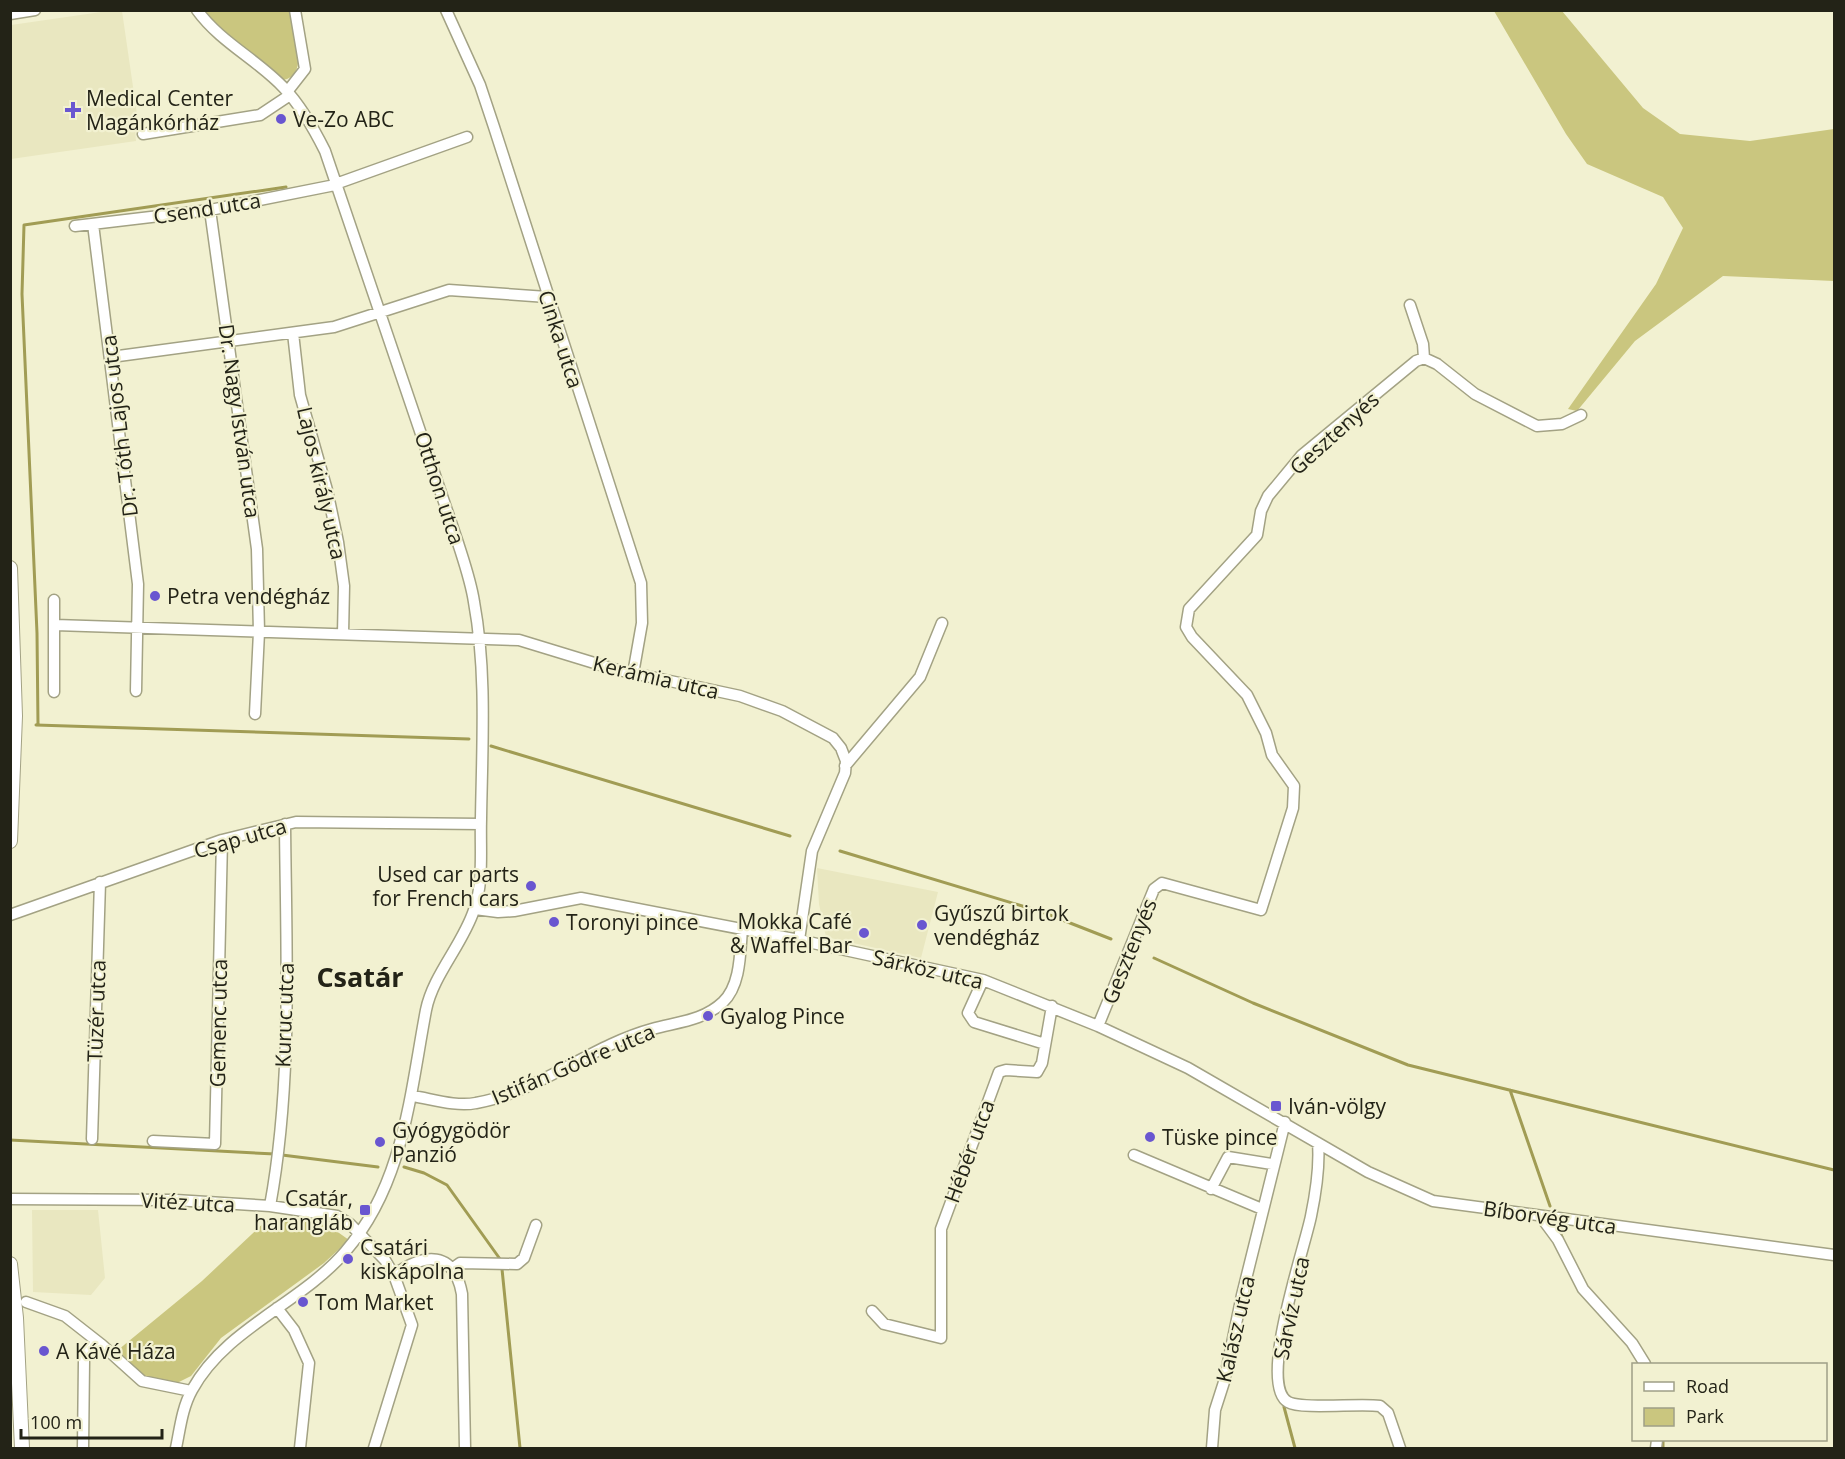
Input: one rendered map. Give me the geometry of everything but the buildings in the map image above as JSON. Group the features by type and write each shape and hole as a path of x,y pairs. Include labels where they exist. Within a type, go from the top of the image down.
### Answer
{"main road":[{"path":"10,568 15,716 10,841"},
{"path":"10,1264 16,1318 22,1449"}],"street":[{"path":"10,14 35,10"},
{"name":"Otthon utca","path":"191,1391 227,1347 324,1272 360,1232 389,1179 413,1096 427,1007 475,909 480,865 483,749 479,639 474,600 458,543 338,184 318,136 289,93 212,28 197,10"},
{"path":"143,134 260,115 289,93 305,69 295,10"},
{"name":"Cinka utca","path":"446,10 480,85 640,583 642,623 633,674"},
{"name":"Csend utca","path":"75,226 210,210 338,184 467,137"},
{"name":"Dr. Nagy István utca","path":"210,210 257,549 259,632"},
{"name":"Dr. Tóth Lajos utca","path":"93,224 138,584 139,629"},
{"path":"111,357 334,327 449,290 547,297"},
{"path":"1410,305 1423,344 1424,358 1437,364 1475,394 1537,426 1562,424 1581,415"},
{"name":"Lajos király utca","path":"293,333 300,395 327,490 338,542 345,586 343,634"},
{"name":"Gesztenyés","path":"1098,1026 1154,889 1162,883 1261,910 1293,808 1294,786 1272,755 1266,733 1247,695 1192,637 1186,627 1189,609 1257,535 1261,511 1268,496 1302,455 1416,362 1424,358"},
{"path":"54,600 54,692"},
{"path":"799,940 812,850 837,794 845,766 920,676 942,623"},
{"name":"Kerámia utca","path":"55,625 519,640 633,674 740,696 782,711 833,738 841,748 845,766"},
{"path":"136,691 139,629"},
{"path":"255,714 259,632"},
{"name":"Csap utca","path":"10,915 222,840 285,824 481,824"},
{"name":"Kuruc utca","path":"270,1206 279,1147 288,891 285,824"},
{"name":"Gemenc utca","path":"153,1141 215,1144 222,840"},
{"name":"Tüzér utca","path":"92,1139 100,882"},
{"name":"Sárköz utca","path":"475,909 498,912 514,911 581,898 799,940 983,980 1052,1006 1188,1068 1285,1122"},
{"name":"Istifán Gödre utca","path":"413,1096 465,1104 493,1099 534,1084 622,1040 651,1029 687,1022 712,1012 725,1001 736,980 742,929"},
{"path":"983,980 968,1013 970,1018 974,1022 1045,1044"},
{"name":"Hébér utca","path":"872,1311 884,1324 941,1338 940,1229 999,1072 1006,1070 1037,1072 1052,1006"},
{"name":"Bíborvég utca","path":"1285,1122 1368,1172 1433,1201 1834,1255"},
{"name":"Kalász utca","path":"1212,1449 1215,1410 1224,1382 1272,1164 1285,1122"},
{"name":"Sárvíz utca","path":"1318,1143 1319,1166 1311,1217 1283,1328 1278,1357 1278,1387 1282,1396 1296,1405 1380,1406 1388,1413 1400,1449"},
{"path":"1134,1155 1262,1209"},
{"path":"1211,1189 1228,1157 1272,1164"},
{"name":"Vitéz utca","path":"10,1199 165,1200 270,1206 337,1216 360,1232 385,1260 394,1275 412,1325 374,1449"},
{"path":"1541,1217 1558,1240 1583,1289 1632,1343 1644,1363"},
{"path":"453,1268 460,1263 518,1264 524,1258 536,1225"},
{"path":"394,1275 423,1259 437,1259 453,1268 459,1276 462,1294 465,1449"},
{"path":"26,1302 65,1316 142,1381 191,1391 176,1449"},
{"path":"277,1308 294,1330 309,1363 300,1449"},
{"path":"83,1449 84,1361 88,1349 94,1345 102,1345"}],"shaded area":[{"name":"Medical Center Magánkórház","path":"122,11 139,128 135,129 136,141 11,159 11,25"},
{"path":"817,868 938,892 921,958 826,937 819,904"},
{"path":"32,1210 98,1210 105,1278 91,1295 33,1292"}],"green space":[{"path":"203,11 290,11 298,51 296,70 291,77 283,80 223,32"},
{"path":"1494,11 1562,11 1643,108 1680,134 1750,141 1834,129 1834,281 1723,276 1635,341 1577,411 1568,409 1656,284 1683,228 1663,197 1587,164 1566,134"},
{"path":"269,1218 325,1223 349,1240 324,1263 221,1338 191,1376 173,1385 142,1376 118,1350 202,1281"}],"waterway":[{"path":"38,725 37,633 22,294 24,225 286,187"},
{"path":"36,725 469,739"},
{"path":"491,746 790,836"},
{"path":"840,851 1042,912 1111,939"},
{"path":"1154,958 1253,1003 1408,1065 1834,1170"},
{"path":"1510,1090 1550,1206"},
{"path":"10,1140 275,1154"},
{"path":"282,1155 378,1167"},
{"path":"404,1167 424,1173 447,1185 500,1259"},
{"path":"1556,1224 1562,1237"},
{"path":"502,1269 520,1448"},
{"path":"1284,1407 1295,1448"},
{"path":"1663,1441 1663,1448"}],"place":[{"name":"Medical Center Magánkórház","path":"73,110"},
{"name":"Ve-Zo ABC","path":"281,119"},
{"name":"Petra vendégház","path":"155,596"},
{"name":"Used car parts for French cars","path":"531,886"},
{"name":"Toronyi pince","path":"554,922"},
{"name":"Gyűszű birtok vendégház","path":"922,925"},
{"name":"Mokka Café & Waffel Bar","path":"864,933"},
{"name":"Gyalog Pince","path":"708,1016"},
{"name":"Iván-völgy","path":"1276,1106"},
{"name":"Tüske pince","path":"1150,1137"},
{"name":"Gyógygödör Panzió","path":"380,1142"},
{"name":"Csatár, harangláb","path":"365,1210"},
{"name":"Csatári kiskápolna","path":"348,1259"},
{"name":"Tom Market","path":"303,1302"},
{"name":"A Kávé Háza","path":"44,1351"}],"district":[{"name":"Csatár","path":"360,976"}]}
